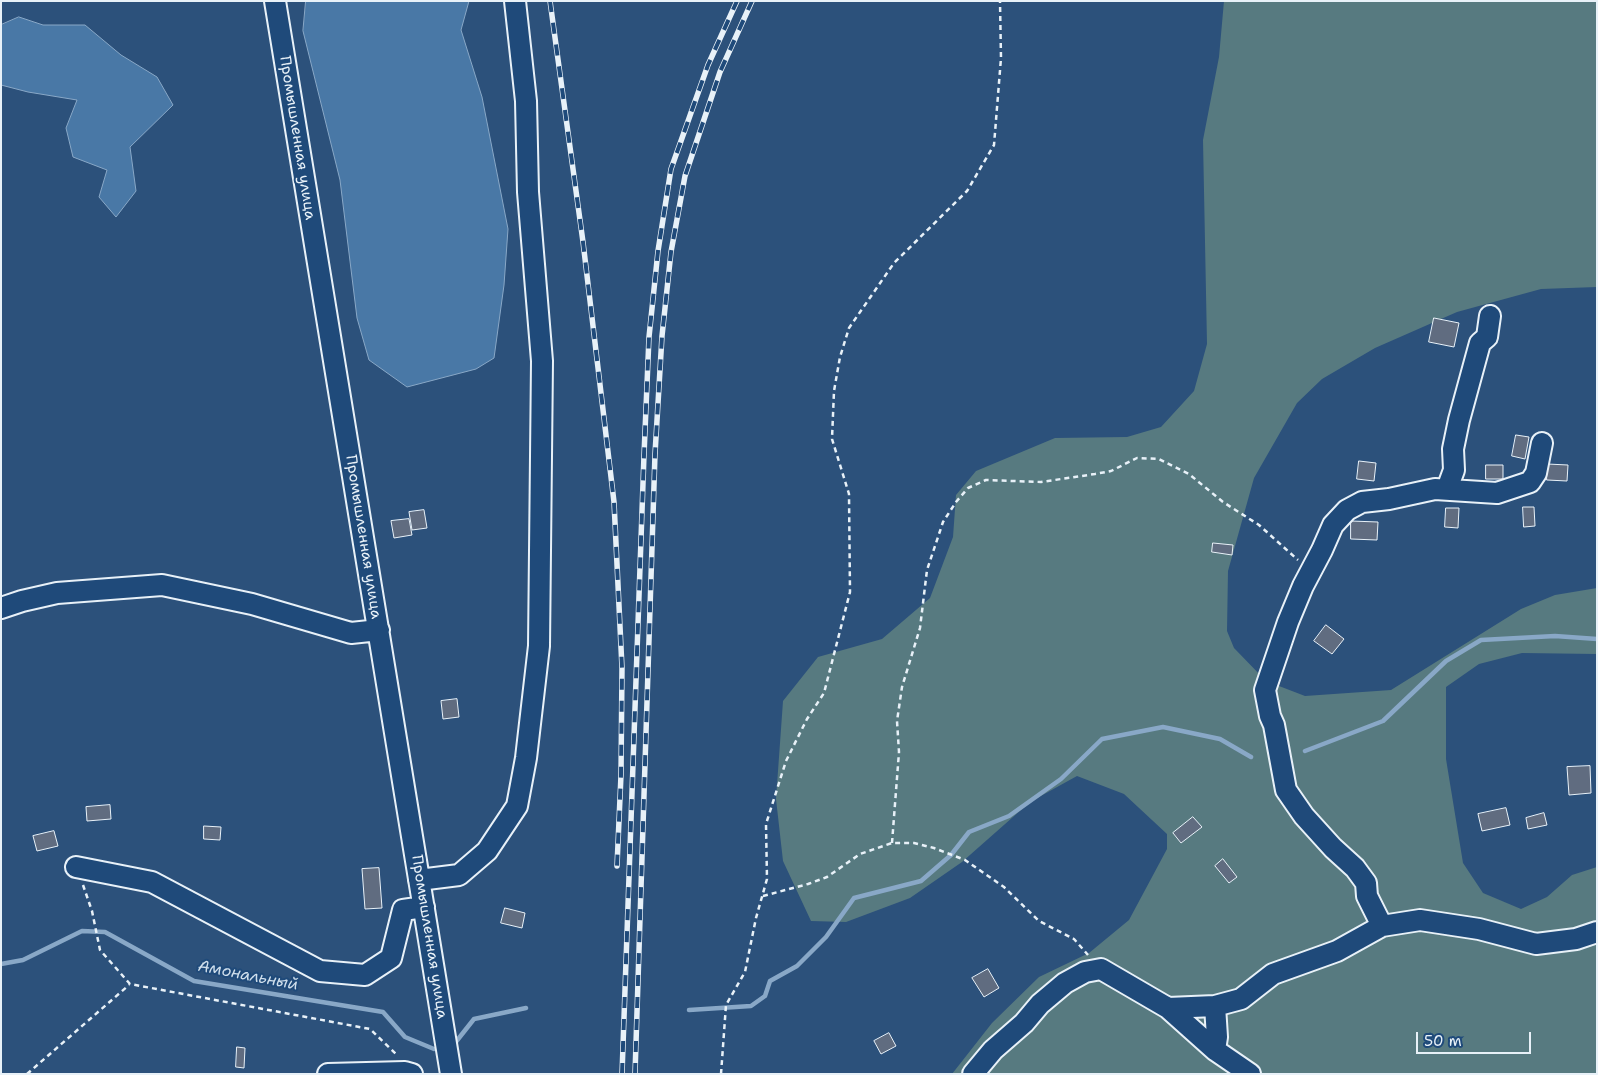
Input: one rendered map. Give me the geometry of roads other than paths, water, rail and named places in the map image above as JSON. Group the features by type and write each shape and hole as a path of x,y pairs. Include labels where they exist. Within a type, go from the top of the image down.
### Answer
{"street":[{"name":"Промышленная улица","path":"275,1 450,1074"},
{"path":"419,880 459,875 487,851 517,806 526,758 538,656 542,361 528,192 526,101 515,1"},
{"path":"1447,489 1454,470 1453,450 1459,420 1480,343 1487,337 1490,316"},
{"path":"1382,926 1367,896 1366,883 1355,868 1333,848 1304,816 1286,790 1274,725 1270,716 1265,690 1288,622 1303,586 1333,525 1347,510 1362,502 1389,499 1435,489 1497,493 1530,482 1536,473 1542,443"},
{"path":"1,608 57,593 162,585 252,604 351,633 379,630"},
{"path":"76,867 152,882 320,971 365,975 391,958 403,910 424,907"},
{"path":"1168,1008 1215,1006 1241,999 1273,974 1337,951 1382,926 1420,920 1479,929 1536,944 1576,939 1597,932"},
{"path":"974,1074 993,1050 1024,1023 1040,1004 1065,983 1085,972 1101,969 1168,1008 1215,1050 1250,1074"},
{"path":"1215,1006 1217,1037 1215,1050"},
{"path":"328,1074 409,1073"}],"water":[{"path":"306,1 469,1 461,30 482,97 508,229 504,285 494,358 476,369 407,387 369,360 357,318 340,180 303,31"},
{"path":"19,17 43,25 85,25 121,55 157,77 173,105 130,147 136,191 116,217 99,197 107,170 73,157 66,128 77,100 28,92 1,85 1,25"}],"waterway":[{"path":"1305,751 1383,721 1446,661 1481,640 1555,636 1597,639"},
{"name":"Амональный","path":"689,1010 751,1006 765,996 770,981 797,966 826,937 854,898 921,881 951,855 969,832 1009,816 1061,779 1102,739 1163,727 1220,739 1251,757"},
{"name":"Амональный","path":"1,964 23,960 82,931 105,932 194,981 383,1012 405,1037 434,1049"},
{"name":"Амональный","path":"455,1043 474,1019 526,1008"}],"railway":[{"path":"550,1 583,242 614,502 622,668 621,775 617,866"},
{"path":"622,1074 649,337 658,251 671,169 708,65 737,1"},
{"path":"635,1074 655,454 662,336 671,252 685,176 720,72 752,1"}]}
